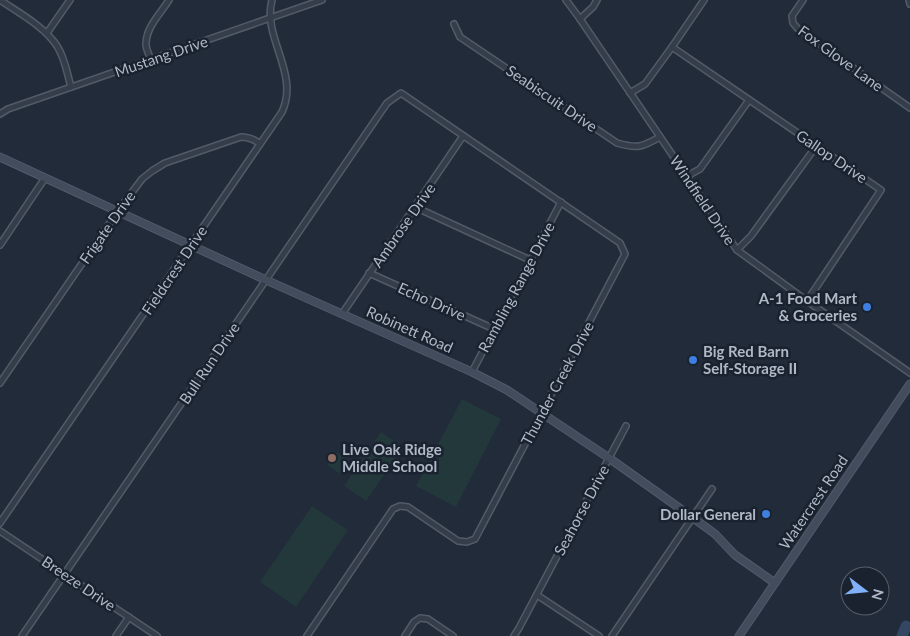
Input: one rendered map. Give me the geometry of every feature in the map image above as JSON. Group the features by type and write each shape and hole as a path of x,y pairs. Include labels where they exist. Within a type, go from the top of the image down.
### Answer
{"street":[{"path":"0,0 48,33 58,47 71,87"},
{"path":"48,33 70,0"},
{"path":"151,60 146,45 148,34 151,26 170,0"},
{"name":"Fieldcrest Drive","path":"0,523 282,112 288,96 287,77 269,18 272,0"},
{"name":"Mustang Drive","path":"0,114 8,109 322,0"},
{"name":"Windfield Drive","path":"566,0 737,250 910,373"},
{"path":"580,19 593,7 597,0"},
{"path":"630,93 645,84 704,0"},
{"name":"Fox Glove Lane","path":"803,0 792,16 793,23 798,29 910,108"},
{"name":"Seabiscuit Drive","path":"454,24 460,36 617,143 629,146 643,146 660,137"},
{"name":"Gallop Drive","path":"672,47 881,190 807,301"},
{"name":"Thunder Creek Drive","path":"307,636 393,510 400,506 408,507 458,541 467,542 475,539 625,254 620,243 401,93"},
{"name":"Bull Run Drive","path":"22,636 386,103 401,93"},
{"path":"687,176 700,169 748,100"},
{"name":"Frigate Drive","path":"1,379 142,179 165,163 241,137 248,136 260,144"},
{"name":"Ambrose Drive","path":"342,314 463,136"},
{"path":"737,250 751,236 817,145"},
{"name":"Robinett Road","path":"0,157 508,390 692,517 714,534 735,555 775,583"},
{"path":"0,245 46,178"},
{"name":"Rambling Range Drive","path":"472,372 561,202"},
{"path":"415,207 530,260"},
{"name":"Echo Drive","path":"369,273 494,329"},
{"name":"Watercrest Road","path":"739,636 910,384"},
{"name":"Seahorse Drive","path":"514,636 520,628 626,426"},
{"path":"612,636 712,489"},
{"name":"Breeze Drive","path":"0,531 157,636"},
{"path":"537,594 599,636"},
{"path":"116,636 129,617"},
{"path":"405,636 414,622 420,618 428,619 453,636"}],"green space":[{"path":"462,399 501,419 456,507 416,486"},
{"path":"381,432 403,447 366,501 344,486"},
{"path":"337,452 349,460 340,474 327,465"},
{"path":"312,506 348,530 296,607 260,582"}],"waterway":[{"path":"902,636 906,626"}],"place":[{"name":"A-1 Food Mart & Groceries","path":"867,307"},
{"name":"Big Red Barn Self-Storage II","path":"693,360"},
{"name":"Live Oak Ridge Middle School","path":"332,458"},
{"name":"Dollar General","path":"766,514"}]}
